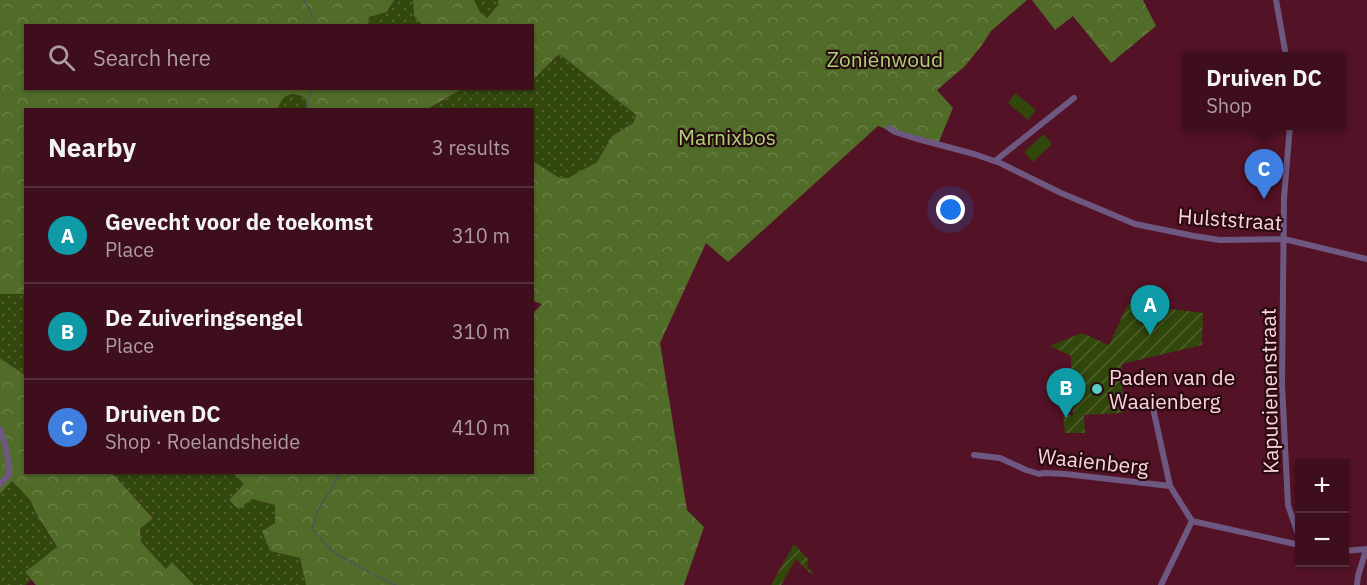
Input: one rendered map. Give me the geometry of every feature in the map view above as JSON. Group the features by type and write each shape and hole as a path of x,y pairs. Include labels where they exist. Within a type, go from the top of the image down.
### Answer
{"street":[{"path":"1276,0 1285,52"},
{"path":"995,161 1074,98"},
{"name":"Hulststraat","path":"889,128 914,138 995,161 1061,193 1135,224 1220,240 1284,239 1367,259"},
{"name":"Kapucienenstraat","path":"1290,130 1284,198 1282,385 1288,505 1295,527"},
{"path":"1153,408 1170,486"},
{"path":"0,429 9,459 9,475 0,484"},
{"name":"Waaienberg","path":"975,455 1000,458 1039,474 1065,474 1170,486 1192,521"},
{"path":"1161,585 1192,521 1295,544"},
{"path":"1349,551 1366,550 1357,585"}],"green space":[{"path":"0,0 394,0 387,12 369,17 368,24 24,24 24,90 460,90 430,108 308,108 305,98 292,94 284,97 278,108 24,108 24,294 0,294"},
{"path":"394,0 413,0 414,16 421,24 368,24 369,17 387,12"},
{"name":"Marnixbos","path":"413,0 474,0 480,12 487,18 498,5 498,0 1027,0 991,31 965,66 937,90 953,108 937,146 878,126 728,262 706,243 660,343 687,510 704,527 684,585 306,585 300,558 270,551 262,531 275,523 275,505 252,499 239,509 229,500 244,484 234,474 534,474 534,312 542,304 534,301 534,162 558,177 568,178 597,162 612,136 633,123 636,115 562,56 556,57 534,78 534,24 421,24 414,16"},
{"path":"474,0 498,0 498,5 487,18 480,12"},
{"path":"1032,0 1143,0 1156,26 1111,63 1073,16 1055,30"},
{"path":"559,55 562,56 636,115 633,123 612,136 597,162 568,178 558,177 534,162 534,108 431,108 460,90 534,90 535,78"},
{"path":"1015,93 1036,110 1028,120 1008,103"},
{"path":"297,94 305,98 308,108 278,108 280,101 287,95"},
{"path":"1044,134 1052,144 1033,162 1024,152"},
{"path":"0,294 24,294 24,374 0,358"},
{"name":"Paden van de Waaienberg","path":"1128,304 1203,313 1202,345 1122,364 1123,413 1084,415 1085,433 1065,433 1063,416 1073,415 1071,356 1050,346 1082,333 1109,345"},
{"path":"0,358 24,374 24,474 113,474 153,518 140,529 141,542 166,569 172,562 194,585 36,585 25,572 57,547 30,500 12,481 0,494"},
{"path":"113,474 234,474 244,484 229,500 252,499 275,505 275,523 262,531 270,551 300,558 306,585 194,585 173,563 166,569 141,542 140,529 153,517"},
{"path":"12,481 30,500 57,548 25,572 31,580 26,585 0,585 0,494"},
{"path":"794,544 809,560 807,567 813,573 812,575 796,559 781,585 771,585"}],"waterway":[{"path":"304,0 312,18"},
{"path":"306,108 311,90"},
{"path":"340,474 318,510 312,529 332,551 396,585"}],"place":[{"name":"Druiven DC","path":"1264,199"},
{"name":"Gevecht voor de toekomst","path":"1150,335"},
{"name":"Paden van de Waaienberg","path":"1097,389"},
{"name":"De Zuiveringsengel","path":"1066,418"}],"park label":[{"name":"Zoniënwoud","path":"885,59"}]}
